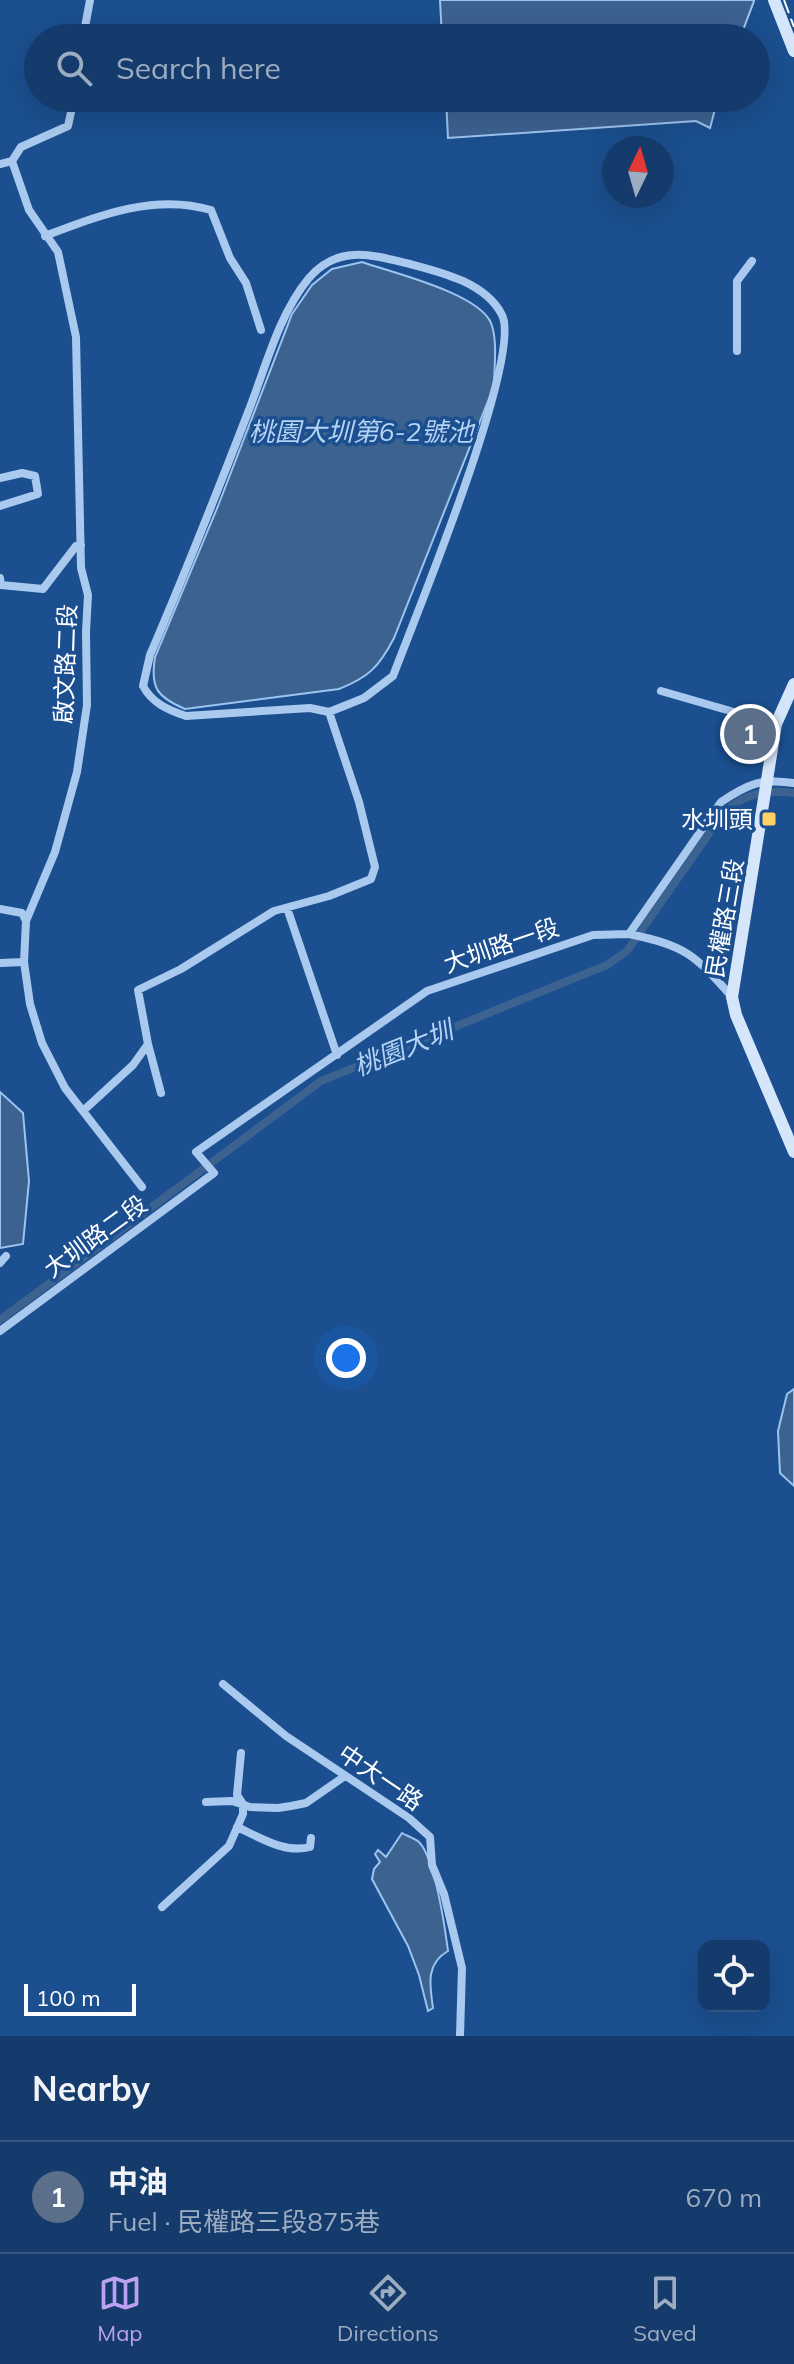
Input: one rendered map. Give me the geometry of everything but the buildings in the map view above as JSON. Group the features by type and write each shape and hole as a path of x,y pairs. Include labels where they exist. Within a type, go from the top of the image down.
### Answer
{"street":[{"path":"86,24 90,0"},
{"path":"774,0 794,51"},
{"path":"0,164 12,161 21,147 68,126 71,112"},
{"name":"啟文路二段","path":"12,161 29,210 58,252 76,337 81,568 88,595 87,705 77,772 58,839 26,921 24,962 30,1004 42,1043 65,1088 142,1187"},
{"path":"45,236 90,217 123,209 184,203 211,210 230,258 246,283 261,330"},
{"path":"371,254 439,272 486,294 503,317 504,352 481,437 393,676 364,698 329,712 310,708 186,716 167,709 148,695 143,686 150,655 284,318 310,277 340,255 371,254"},
{"path":"737,351 737,281 752,261"},
{"path":"0,478 14,473 35,476 38,494 0,506"},
{"path":"0,578 1,585 43,589 76,546 81,545"},
{"name":"民權路三段","path":"794,684 776,724 765,809 732,997 736,1015 794,1152"},
{"path":"661,691 776,724"},
{"path":"161,1093 138,990 181,969 274,911 371,879 375,867 359,802 329,712"},
{"path":"631,934 721,802 740,789 769,780 794,783"},
{"path":"287,908 337,1055"},
{"path":"0,909 22,913 26,921"},
{"name":"大圳路一段","path":"214,1173 196,1152 427,991 593,935 631,934 671,943 699,960 732,997"},
{"path":"0,963 24,962"},
{"path":"83,1111 133,1065 148,1044"},
{"name":"大圳路二段","path":"0,1331 214,1173"},
{"name":"中大一路","path":"223,1684 286,1736 409,1818 430,1837 432,1865 444,1894 462,1968 460,2036"},
{"path":"162,1907 229,1846 243,1814 243,1804 237,1795 241,1753"},
{"path":"206,1802 232,1801 250,1807 278,1808 306,1803 345,1776"},
{"path":"237,1827 275,1845 301,1850 310,1847 311,1838"}],"water":[{"path":"440,0 754,0 745,24 441,24"},
{"path":"447,112 714,112 710,128 696,121 448,138"},
{"name":"桃園大圳第6-2號池","path":"362,262 453,293 483,312 491,323 494,338 494,386 394,638 372,670 339,689 185,709 168,700 158,690 154,677 155,657 218,506 292,314 312,285 332,269"},
{"path":"0,1092 23,1113 29,1181 23,1244 0,1248"},
{"path":"794,1389 794,1486 780,1473 778,1431 787,1394"},
{"path":"402,1833 419,1842 425,1850 447,1940 448,1951 432,1969 433,2008 428,2011 408,1946 372,1879 374,1869 380,1862 375,1854 378,1850 386,1857"}],"waterway":[{"name":"桃園大圳","path":"0,1320 321,1081 607,965 627,951 722,815 738,802 755,795 794,793"}],"railway":[{"path":"784,0 794,27"}],"place":[{"name":"中油","path":"750,734"},
{"name":"水圳頭","path":"769,819"}]}
